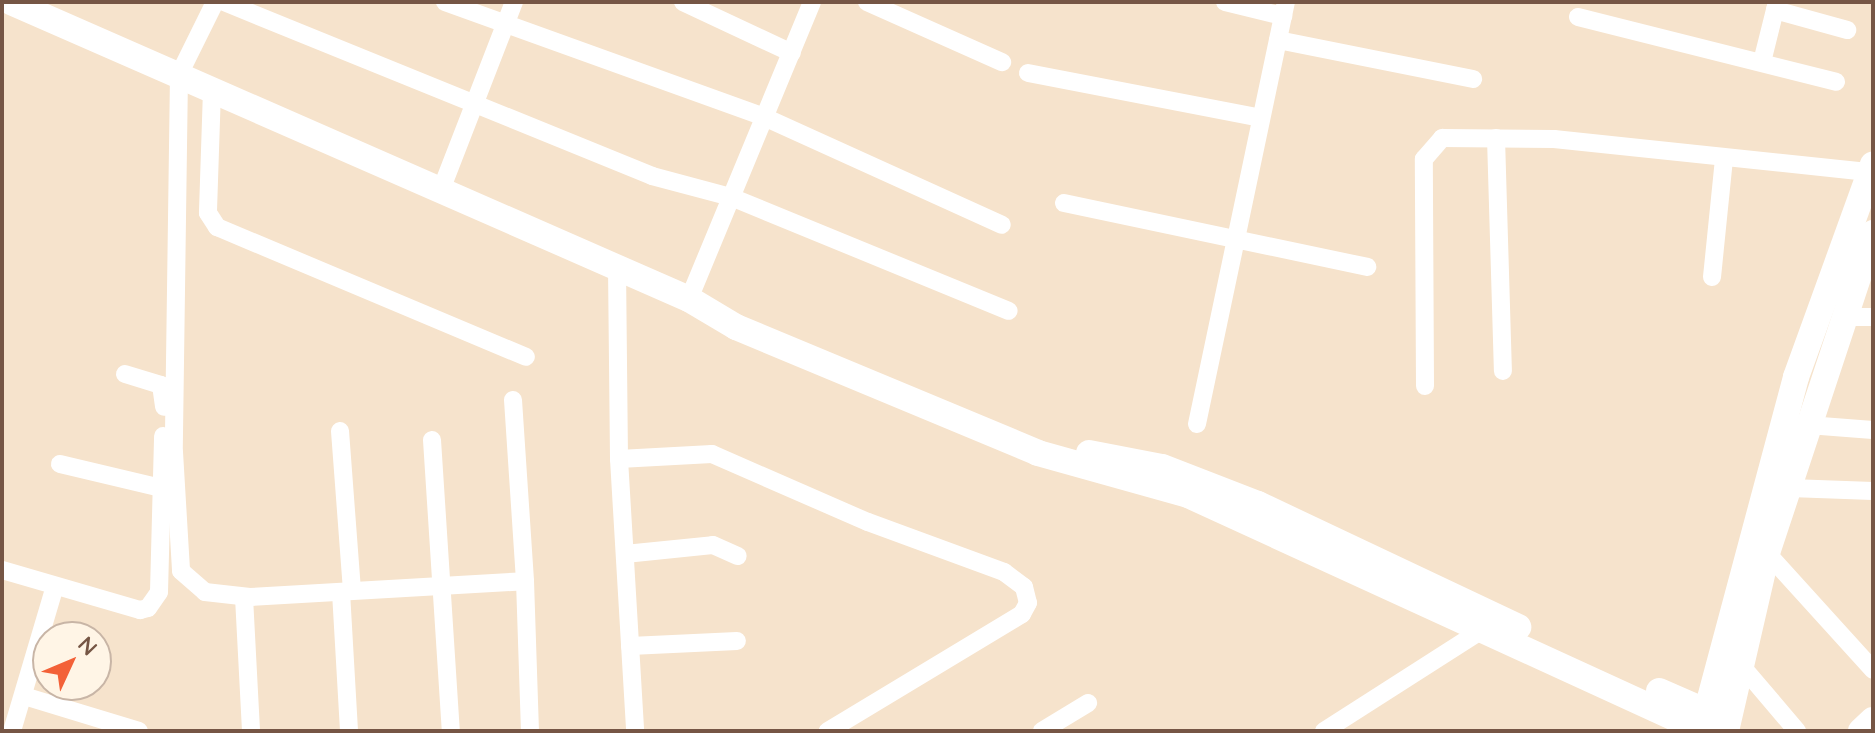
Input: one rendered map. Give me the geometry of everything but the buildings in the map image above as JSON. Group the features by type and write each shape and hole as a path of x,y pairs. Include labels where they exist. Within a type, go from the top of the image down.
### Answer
{"street":[{"path":"11,2 617,267 699,304 736,327 1023,447 1092,461 1188,495 1491,624 1711,726"},
{"path":"2,570 140,610 154,602 170,402 179,75 215,2"},
{"path":"224,2 652,176 731,197 1009,311"},
{"path":"445,2 504,27 764,117 1002,225"},
{"path":"441,190 514,2"},
{"path":"683,2 792,53"},
{"path":"699,304 731,197 812,2"},
{"path":"867,2 1002,62"},
{"path":"1197,424 1285,9 1225,2"},
{"path":"1762,62 1776,6 1847,30"},
{"path":"1578,17 1836,82"},
{"path":"1278,40 1473,79"},
{"path":"1028,73 1261,118"},
{"path":"212,90 208,213 217,227 526,357"},
{"path":"1425,386 1424,159 1442,138 1496,138 1724,159 1872,168 1796,377 1711,726"},
{"path":"1496,138 1503,371"},
{"path":"1712,277 1724,159"},
{"path":"1064,203 1235,242 1367,267"},
{"path":"1711,726 1740,664 1767,553 1873,233"},
{"path":"617,267 619,459 635,731"},
{"path":"1843,317 1873,317"},
{"path":"125,374 161,385 170,402 181,571 205,592 244,597 525,581"},
{"path":"513,400 525,581 530,731"},
{"path":"1808,425 1873,430"},
{"path":"340,431 349,731"},
{"path":"432,440 444,586 451,731"},
{"path":"619,459 712,454 868,522 1004,572 1024,587 1028,603 1022,614 828,731"},
{"path":"60,464 161,488"},
{"path":"1790,488 1873,491"},
{"path":"625,554 713,545 738,556"},
{"path":"1767,553 1873,670"},
{"path":"12,731 55,586"},
{"path":"244,597 251,731"},
{"path":"1324,731 1491,624"},
{"path":"630,646 737,641"},
{"path":"1740,664 1797,731"},
{"path":"24,696 139,731"},
{"path":"1042,731 1088,703"},
{"path":"1861,731 1873,720"}],"shaded area":[{"path":"2,2 1873,2 1873,731 2,731"}]}
